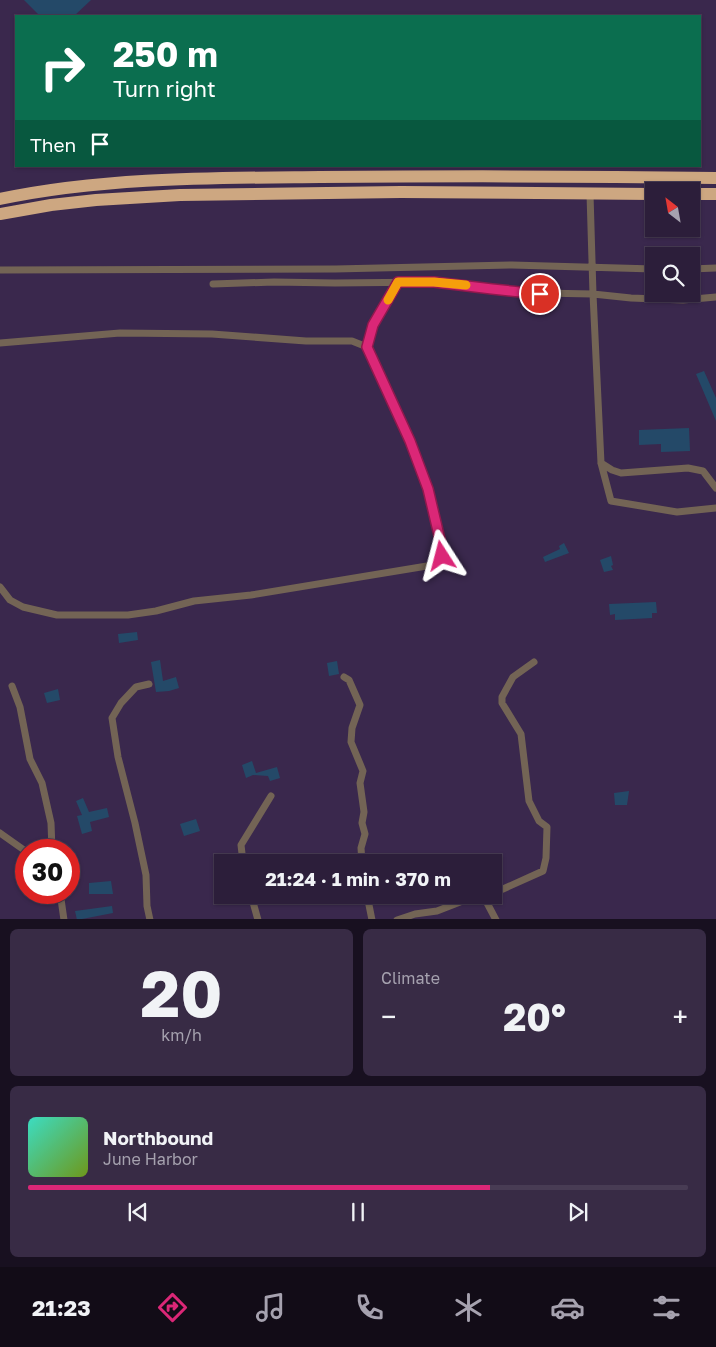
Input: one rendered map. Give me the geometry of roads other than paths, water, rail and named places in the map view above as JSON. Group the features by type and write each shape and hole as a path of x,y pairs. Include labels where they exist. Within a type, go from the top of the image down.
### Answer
{"highway":[{"path":"0,198 84,186 188,179 491,176 716,178"},
{"path":"0,214 51,205 96,200 180,194 401,192 645,194"},
{"path":"700,194 716,194"}],"street":[{"path":"590,194 601,463 611,501 677,512 716,508"},
{"path":"0,270 335,269 512,265 645,269"},
{"path":"700,269 716,268"},
{"path":"0,587 10,600 23,607 57,615 128,615 156,611 194,601 251,595 433,565 440,561 442,548 428,489 410,441 367,347 373,325 398,282"},
{"path":"213,284 434,282 540,294 593,294 683,300 716,297"},
{"path":"0,343 120,333 203,334 306,341 352,341 367,347"},
{"path":"601,463 621,473 688,468 703,471 716,488"},
{"path":"502,889 543,871 546,858 547,827 539,821 529,801 521,734 502,703 502,697 513,677 534,662"},
{"path":"344,677 349,680 360,705 352,728 351,742 363,771 360,783 364,812 362,823 366,834 361,848 361,854"},
{"path":"149,684 136,687 121,703 112,718 112,727 146,875 147,906 150,919"},
{"path":"12,686 20,707 30,759 42,783 51,823 52,839"},
{"path":"242,854 241,845 271,796"},
{"path":"0,833 15,844"},
{"path":"62,904 64,919"},
{"path":"253,904 258,919"},
{"path":"369,904 372,919"},
{"path":"400,919 415,914 437,911 454,904"},
{"path":"488,904 495,919"}]}
